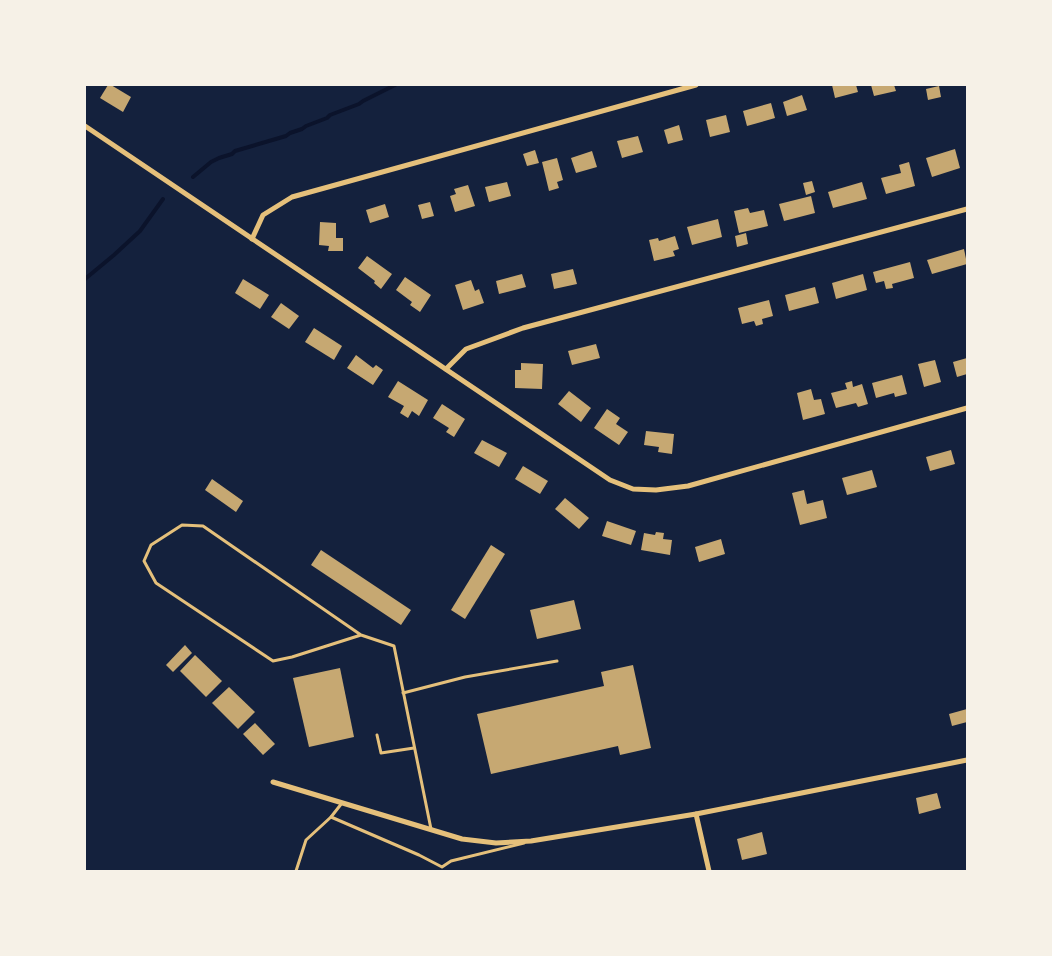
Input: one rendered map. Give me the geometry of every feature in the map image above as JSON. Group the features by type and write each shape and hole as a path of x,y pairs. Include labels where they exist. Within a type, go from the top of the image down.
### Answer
{"street":[{"path":"252,239 263,215 292,197 696,85"},
{"path":"85,126 610,480 633,489 656,490 688,486 967,408"},
{"path":"446,369 466,349 523,328 967,209"},
{"path":"273,782 462,839 496,843 532,841 696,814 967,760"},
{"path":"696,814 709,871"}],"lane":[{"path":"361,635 292,657 273,661 156,583 144,562 151,545 182,525 204,526 361,635 394,646 431,830"},
{"path":"403,693 465,677 557,661"},
{"path":"378,735 382,753 414,748"},
{"path":"296,871 306,840 331,817 342,803"},
{"path":"331,817 442,867 451,861 532,841"}],"building":[{"path":"108,85 131,97 123,112 100,98"},
{"path":"832,85 856,85 858,92 835,98"},
{"path":"871,85 894,85 896,91 874,96"},
{"path":"939,86 941,97 928,100 926,89"},
{"path":"802,95 807,110 787,116 783,102"},
{"path":"771,103 775,118 747,126 743,111"},
{"path":"726,115 730,132 710,137 706,120"},
{"path":"679,125 683,140 668,144 664,130"},
{"path":"638,136 643,152 622,158 617,141"},
{"path":"955,149 960,168 932,177 926,158"},
{"path":"535,150 539,163 527,166 523,154"},
{"path":"592,151 597,167 576,173 571,158"},
{"path":"557,158 563,180 557,182 559,188 549,191 542,162"},
{"path":"909,162 915,186 886,194 881,178 901,173 899,165"},
{"path":"812,181 815,192 806,195 803,183"},
{"path":"507,182 511,196 489,202 485,187"},
{"path":"862,182 867,199 833,208 828,192"},
{"path":"468,185 475,206 455,212 450,196 456,194 454,189"},
{"path":"811,196 815,213 784,221 779,204"},
{"path":"430,202 434,216 422,219 418,205"},
{"path":"385,204 389,217 370,223 366,210"},
{"path":"748,208 750,213 764,210 768,226 739,233 734,211"},
{"path":"718,219 722,237 692,245 687,227"},
{"path":"320,222 336,223 336,238 343,238 343,251 328,251 329,246 319,245"},
{"path":"746,233 748,244 737,247 735,236"},
{"path":"675,236 679,249 673,251 675,256 654,261 649,240 658,238 659,241"},
{"path":"964,249 967,264 932,274 927,260"},
{"path":"367,256 392,274 381,289 374,283 375,281 358,268"},
{"path":"910,262 914,278 892,284 893,288 886,289 884,281 876,283 873,272"},
{"path":"573,269 577,284 554,289 551,274"},
{"path":"522,274 526,287 499,294 496,281"},
{"path":"863,274 867,290 836,299 832,283"},
{"path":"405,277 431,295 420,312 410,305 412,302 396,290"},
{"path":"243,279 269,295 260,309 235,293"},
{"path":"471,280 475,291 479,289 484,303 463,310 455,285"},
{"path":"815,287 819,303 789,311 785,295"},
{"path":"769,300 773,316 762,319 763,324 756,326 754,321 742,324 738,308"},
{"path":"281,303 299,316 289,329 271,317"},
{"path":"314,328 342,346 334,360 305,342"},
{"path":"596,344 600,358 572,365 568,351"},
{"path":"356,355 373,368 376,365 383,370 373,385 347,368"},
{"path":"967,358 967,374 957,377 953,362"},
{"path":"935,360 941,382 924,387 918,364"},
{"path":"521,363 543,364 542,389 515,388 515,370 521,370"},
{"path":"902,375 907,394 895,397 894,393 876,398 872,383"},
{"path":"398,381 428,400 419,416 412,411 408,418 400,413 404,406 388,397"},
{"path":"852,381 853,387 862,384 868,404 858,407 856,403 836,408 831,393 847,389 845,383"},
{"path":"811,389 814,400 821,399 825,414 803,420 797,393"},
{"path":"569,391 591,408 581,422 558,404"},
{"path":"442,404 465,419 454,437 446,432 449,428 433,418"},
{"path":"607,409 620,418 616,424 628,432 619,445 594,428"},
{"path":"646,431 674,434 672,454 658,452 659,447 644,445"},
{"path":"482,440 507,453 499,467 474,453"},
{"path":"951,450 955,464 930,471 926,457"},
{"path":"523,466 548,481 540,494 515,479"},
{"path":"872,470 877,487 847,495 842,478"},
{"path":"212,479 243,501 236,512 205,490"},
{"path":"804,490 807,504 823,500 827,518 800,525 792,493"},
{"path":"565,498 589,518 579,529 555,509"},
{"path":"607,521 636,531 631,545 602,536"},
{"path":"656,532 664,533 663,539 672,540 670,555 641,550 644,533 655,535"},
{"path":"721,539 725,554 699,562 695,547"},
{"path":"491,545 505,554 465,619 451,610"},
{"path":"321,550 411,610 401,625 311,565"},
{"path":"574,600 581,629 537,639 530,610"},
{"path":"185,645 192,653 173,672 166,665"},
{"path":"195,655 222,681 206,697 180,671"},
{"path":"633,665 651,748 620,755 618,746 491,774 477,714 604,686 601,672"},
{"path":"340,668 354,737 309,747 293,678"},
{"path":"229,687 255,712 238,729 212,703"},
{"path":"967,709 967,722 952,726 949,714"},
{"path":"255,723 275,744 263,755 243,734"},
{"path":"937,793 941,808 919,814 916,798"},
{"path":"762,832 767,854 742,860 737,839"}],"waterway":[{"path":"193,177 219,158 232,154 235,151 286,136 330,115 359,104 395,85"},
{"path":"85,279 140,231 163,199"}]}
